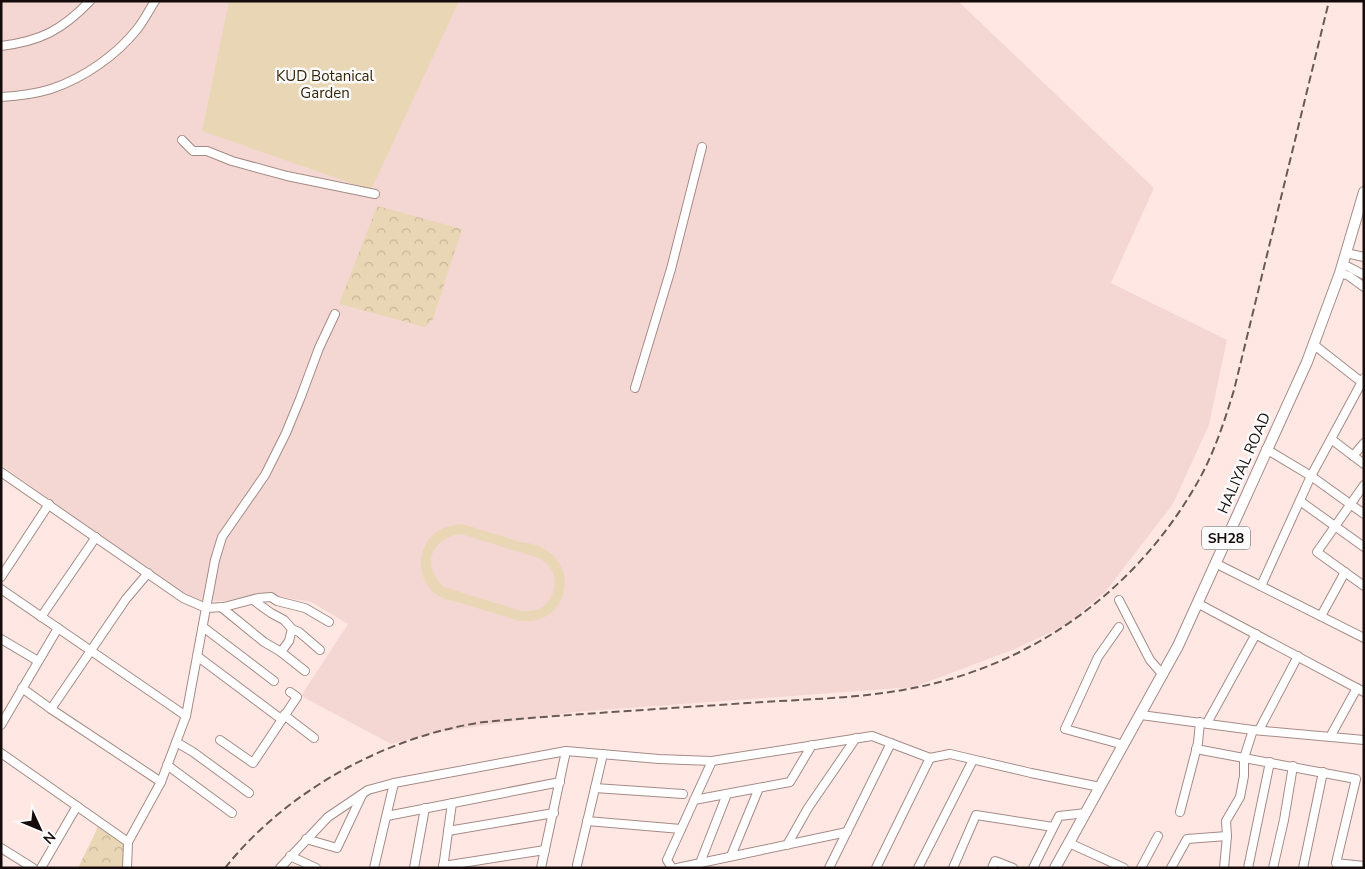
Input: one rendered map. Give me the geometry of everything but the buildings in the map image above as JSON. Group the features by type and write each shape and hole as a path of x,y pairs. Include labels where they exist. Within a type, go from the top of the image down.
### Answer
{"main road":[{"name":"HALIYAL ROAD","path":"1055,868 1178,646 1307,362 1341,268 1364,192"}],"street":[{"path":"1,46 18,44 46,36 66,24 90,1"},
{"path":"1,97 24,95 50,89 78,77 112,55 138,28 155,1"},
{"path":"182,140 193,151 207,151 232,161 278,173 375,194"},
{"path":"635,388 671,269 702,147"},
{"path":"1346,253 1364,257"},
{"path":"1341,268 1364,275"},
{"path":"1341,268 1364,287"},
{"path":"127,868 128,842 161,782 186,716 215,560 222,537 269,467 286,433 319,348 335,314"},
{"path":"1261,586 1311,476 1363,381 1314,344"},
{"path":"1331,439 1364,464"},
{"path":"1353,456 1364,443"},
{"path":"1266,449 1311,476 1364,514"},
{"path":"1,472 183,598 206,608 221,607 271,597 277,601 305,608 329,622"},
{"path":"1364,484 1317,552 1364,586"},
{"path":"1300,501 1364,547"},
{"path":"1,577 49,504"},
{"path":"41,617 96,537"},
{"path":"1215,563 1364,638"},
{"path":"1321,616 1345,572"},
{"path":"51,709 126,599 148,574"},
{"path":"1,589 186,716"},
{"path":"253,600 284,620 292,629 299,632 320,650"},
{"path":"1119,600 1150,660 1163,675"},
{"path":"1197,603 1360,690 1330,737"},
{"path":"221,607 264,642 281,652 305,671"},
{"path":"203,627 274,681"},
{"path":"1,725 58,628"},
{"path":"1119,628 1098,657 1065,728 1124,745"},
{"path":"281,652 289,641 292,629"},
{"path":"1180,812 1203,722 1256,634"},
{"path":"1,639 38,661"},
{"path":"198,656 314,738"},
{"path":"1224,868 1227,836 1226,821 1240,797 1244,776 1244,758 1256,730 1298,656"},
{"path":"22,688 161,782"},
{"path":"220,740 253,763 297,697 290,692"},
{"path":"1141,715 1256,730 1364,740"},
{"path":"280,868 328,817 368,790 394,783 566,751 659,759 712,761 872,736 930,758 950,754 1100,787"},
{"path":"787,845 808,808 856,738"},
{"path":"176,742 193,752 248,793"},
{"path":"830,868 891,743"},
{"path":"694,800 790,782 812,745"},
{"path":"1196,749 1356,779 1336,863 1364,866"},
{"path":"541,868 566,751"},
{"path":"1,753 128,842"},
{"path":"577,865 603,754"},
{"path":"876,868 930,758"},
{"path":"918,868 972,760"},
{"path":"672,868 667,860 712,761"},
{"path":"1248,868 1270,762"},
{"path":"167,765 232,814"},
{"path":"1273,868 1284,820 1293,766"},
{"path":"1303,868 1323,772"},
{"path":"387,816 560,782"},
{"path":"374,868 394,783"},
{"path":"595,788 683,794"},
{"path":"731,856 759,788"},
{"path":"306,839 337,848 363,793"},
{"path":"700,863 727,794"},
{"path":"452,803 443,867 545,850"},
{"path":"41,868 77,806"},
{"path":"414,868 425,808"},
{"path":"448,831 554,813"},
{"path":"1033,868 1059,816 1086,813"},
{"path":"953,868 976,815 1053,827"},
{"path":"587,821 681,828"},
{"path":"677,868 847,832"},
{"path":"1141,868 1158,836"},
{"path":"1170,868 1187,839 1227,836"},
{"path":"1069,843 1124,868"},
{"path":"1,848 33,868"},
{"path":"290,856 316,868"},
{"path":"992,868 995,861 1013,868"}],"shaded area":[{"path":"1,1 958,1 1154,188 1111,283 1227,340 1209,425 1173,504 1106,591 1066,625 1015,649 914,687 574,712 434,733 391,744 301,696 348,624 311,602 257,593 226,601 195,601 1,465"}],"green space":[{"name":"KUD Botanical Garden","path":"229,1 459,1 371,190 202,131"},
{"path":"377,206 462,229 433,319 425,327 339,304"},
{"path":"462,524 534,545 550,553 560,565 565,580 563,596 555,609 542,618 532,621 520,621 441,597 433,592 422,574 422,553 428,541 436,533","holes":["461,534 539,558 552,570 555,582 553,594 541,608 526,611 444,587 437,579 431,562 432,554 442,541"]},
{"path":"98,827 124,843 124,868 78,868"}],"railway":[{"path":"225,868 250,840 278,814 309,791 341,771 411,740 448,729 484,722 517,719 831,698 893,692 957,677 999,661 1039,642 1077,618 1111,590 1143,558 1171,523 1196,485 1213,451 1234,390 1329,1"}]}
